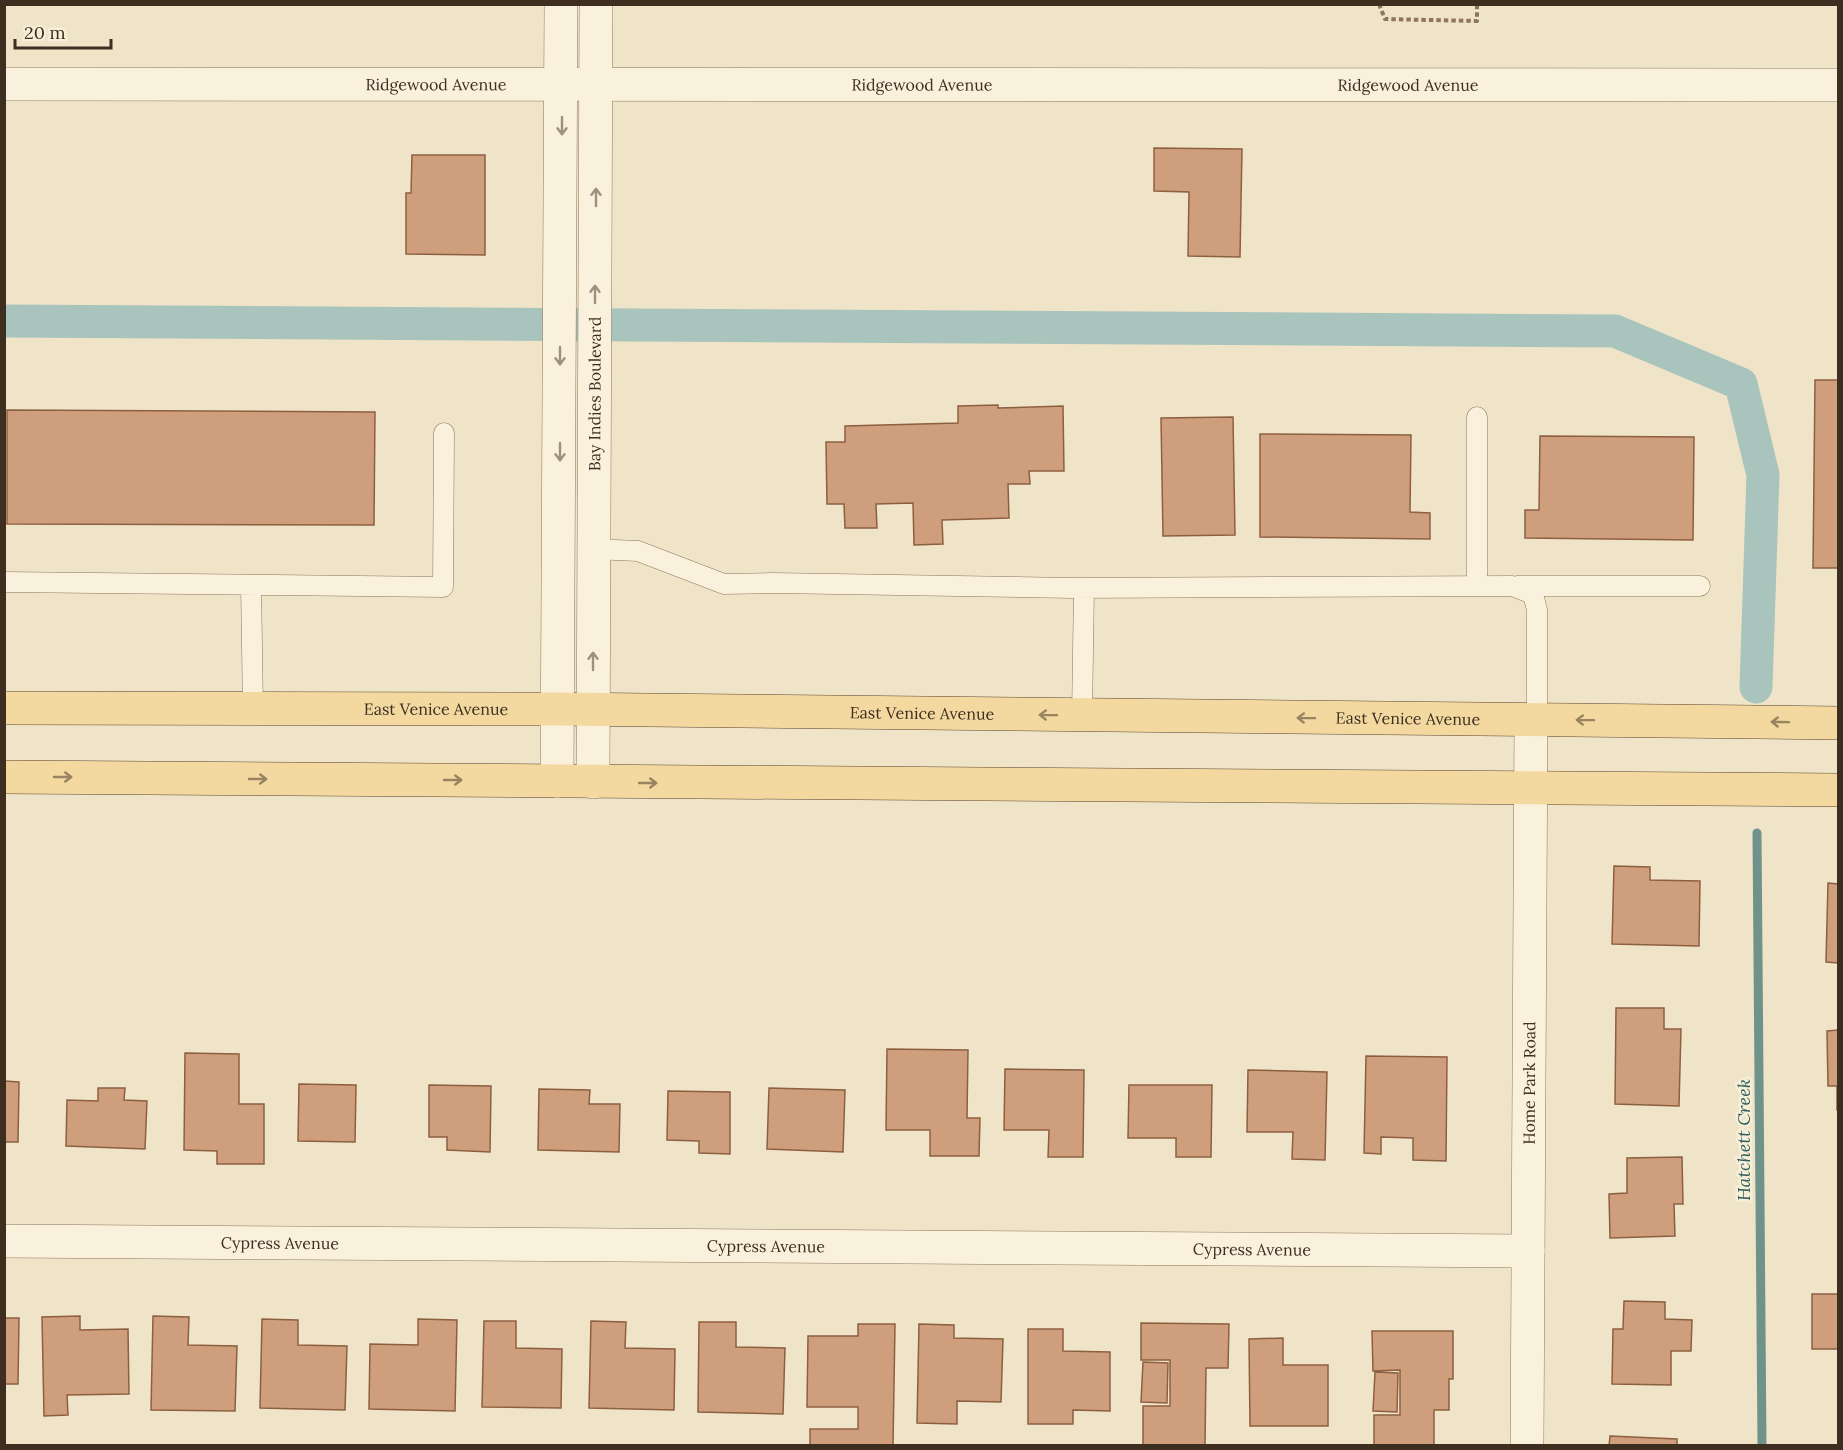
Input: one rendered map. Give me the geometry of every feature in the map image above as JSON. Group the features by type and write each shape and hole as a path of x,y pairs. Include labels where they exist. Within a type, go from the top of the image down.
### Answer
{"main road":[{"name":"East Venice Avenue","path":"4,708 558,709 1839,723"},
{"path":"4,777 1839,790"}],"street":[{"name":"Bay Indies Boulevard","path":"557,781 561,4"},
{"name":"Bay Indies Boulevard","path":"593,782 596,4"},
{"name":"Ridgewood Avenue","path":"4,84 1839,85"},
{"name":"Home Park Road","path":"1527,1446 1531,787 1534,720"},
{"name":"Cypress Avenue","path":"4,1241 1528,1251"}],"lane":[{"path":"1477,417 1477,585"},
{"path":"4,582 443,587 444,433"},
{"path":"593,549 638,551 724,584 1084,588 1700,586"},
{"path":"252,585 253,709"},
{"path":"1512,586 1533,594 1537,610 1534,720"},
{"path":"1082,715 1084,588"}],"path":[{"path":"1379,4 1385,19 1477,21 1477,4"}],"building":[{"path":"1154,148 1242,149 1240,257 1188,256 1189,192 1154,191"},
{"path":"412,155 485,155 485,255 406,254 406,193 411,193"},
{"path":"1815,380 1838,380 1838,568 1813,568"},
{"path":"998,405 998,408 1063,406 1064,471 1029,471 1030,484 1008,484 1009,518 942,520 943,544 914,545 913,503 876,504 877,528 845,528 844,504 827,504 826,442 845,442 845,426 958,423 958,406"},
{"path":"7,410 375,412 374,525 7,524"},
{"path":"1233,417 1235,535 1163,536 1161,418"},
{"path":"1260,434 1411,435 1410,512 1430,513 1430,539 1260,537"},
{"path":"1540,436 1694,437 1693,540 1525,538 1525,510 1539,510"},
{"path":"1614,866 1650,867 1650,880 1700,881 1699,946 1612,944"},
{"path":"1828,883 1838,884 1838,963 1826,962"},
{"path":"1616,1008 1664,1008 1664,1029 1681,1029 1679,1106 1615,1104"},
{"path":"1838,1030 1837,1110 1837,1086 1828,1086 1827,1031"},
{"path":"887,1049 968,1050 967,1118 980,1118 979,1156 930,1156 930,1130 886,1130"},
{"path":"185,1053 239,1054 239,1104 264,1104 264,1164 217,1164 217,1151 184,1150"},
{"path":"1366,1056 1447,1057 1446,1161 1413,1160 1413,1138 1381,1137 1381,1154 1364,1153"},
{"path":"1005,1069 1084,1070 1083,1157 1048,1157 1049,1130 1004,1130"},
{"path":"1248,1070 1327,1072 1325,1160 1292,1159 1293,1132 1247,1132"},
{"path":"4,1081 19,1082 18,1142 4,1142"},
{"path":"299,1084 356,1085 355,1142 298,1141"},
{"path":"429,1085 491,1086 490,1152 447,1150 447,1137 429,1137"},
{"path":"1129,1085 1212,1085 1211,1157 1176,1157 1176,1138 1128,1138"},
{"path":"98,1088 125,1088 124,1100 147,1101 145,1149 66,1146 67,1100 98,1101"},
{"path":"769,1088 845,1090 843,1152 767,1149"},
{"path":"539,1089 590,1090 589,1104 620,1104 619,1152 538,1150"},
{"path":"668,1091 730,1092 730,1154 699,1153 699,1141 667,1140"},
{"path":"1682,1157 1683,1204 1674,1204 1675,1236 1610,1238 1609,1194 1627,1193 1627,1158"},
{"path":"1812,1294 1838,1294 1838,1349 1812,1349"},
{"path":"1624,1301 1665,1302 1665,1319 1692,1320 1691,1351 1671,1351 1671,1385 1612,1384 1613,1329 1623,1329"},
{"path":"80,1316 80,1330 128,1329 129,1394 67,1395 68,1415 44,1416 42,1317"},
{"path":"153,1316 189,1317 188,1345 237,1346 235,1411 151,1410"},
{"path":"4,1318 19,1318 18,1384 4,1384"},
{"path":"262,1319 298,1320 298,1345 347,1346 345,1410 260,1408"},
{"path":"418,1319 457,1320 455,1411 369,1409 370,1344 418,1345"},
{"path":"484,1321 516,1321 516,1348 562,1349 561,1408 482,1407"},
{"path":"591,1321 626,1322 625,1348 675,1349 674,1410 589,1408"},
{"path":"699,1322 736,1322 736,1347 785,1348 783,1414 698,1412"},
{"path":"1141,1323 1229,1324 1228,1368 1206,1368 1205,1446 1143,1446 1143,1406 1170,1406 1170,1360 1141,1360"},
{"path":"858,1324 895,1324 893,1446 810,1446 810,1429 858,1429 858,1407 807,1407 808,1336 858,1336"},
{"path":"919,1324 954,1325 954,1338 1003,1339 1001,1402 957,1401 957,1424 917,1423"},
{"path":"1028,1329 1063,1329 1063,1351 1110,1352 1110,1411 1073,1410 1073,1424 1028,1424"},
{"path":"1372,1331 1453,1331 1453,1379 1449,1379 1449,1410 1434,1410 1434,1446 1374,1446 1374,1415 1400,1415 1400,1370 1373,1371"},
{"path":"1283,1338 1283,1365 1328,1365 1328,1426 1250,1426 1249,1339"},
{"path":"1143,1362 1168,1363 1167,1403 1141,1402"},
{"path":"1375,1372 1398,1373 1397,1412 1373,1411"},
{"path":"1610,1436 1677,1439 1677,1446 1609,1446"}],"waterway":[{"path":"4,321 1615,331 1741,384 1763,475 1756,687"},
{"name":"Hatchett Creek","path":"1757,833 1762,1446"}]}
